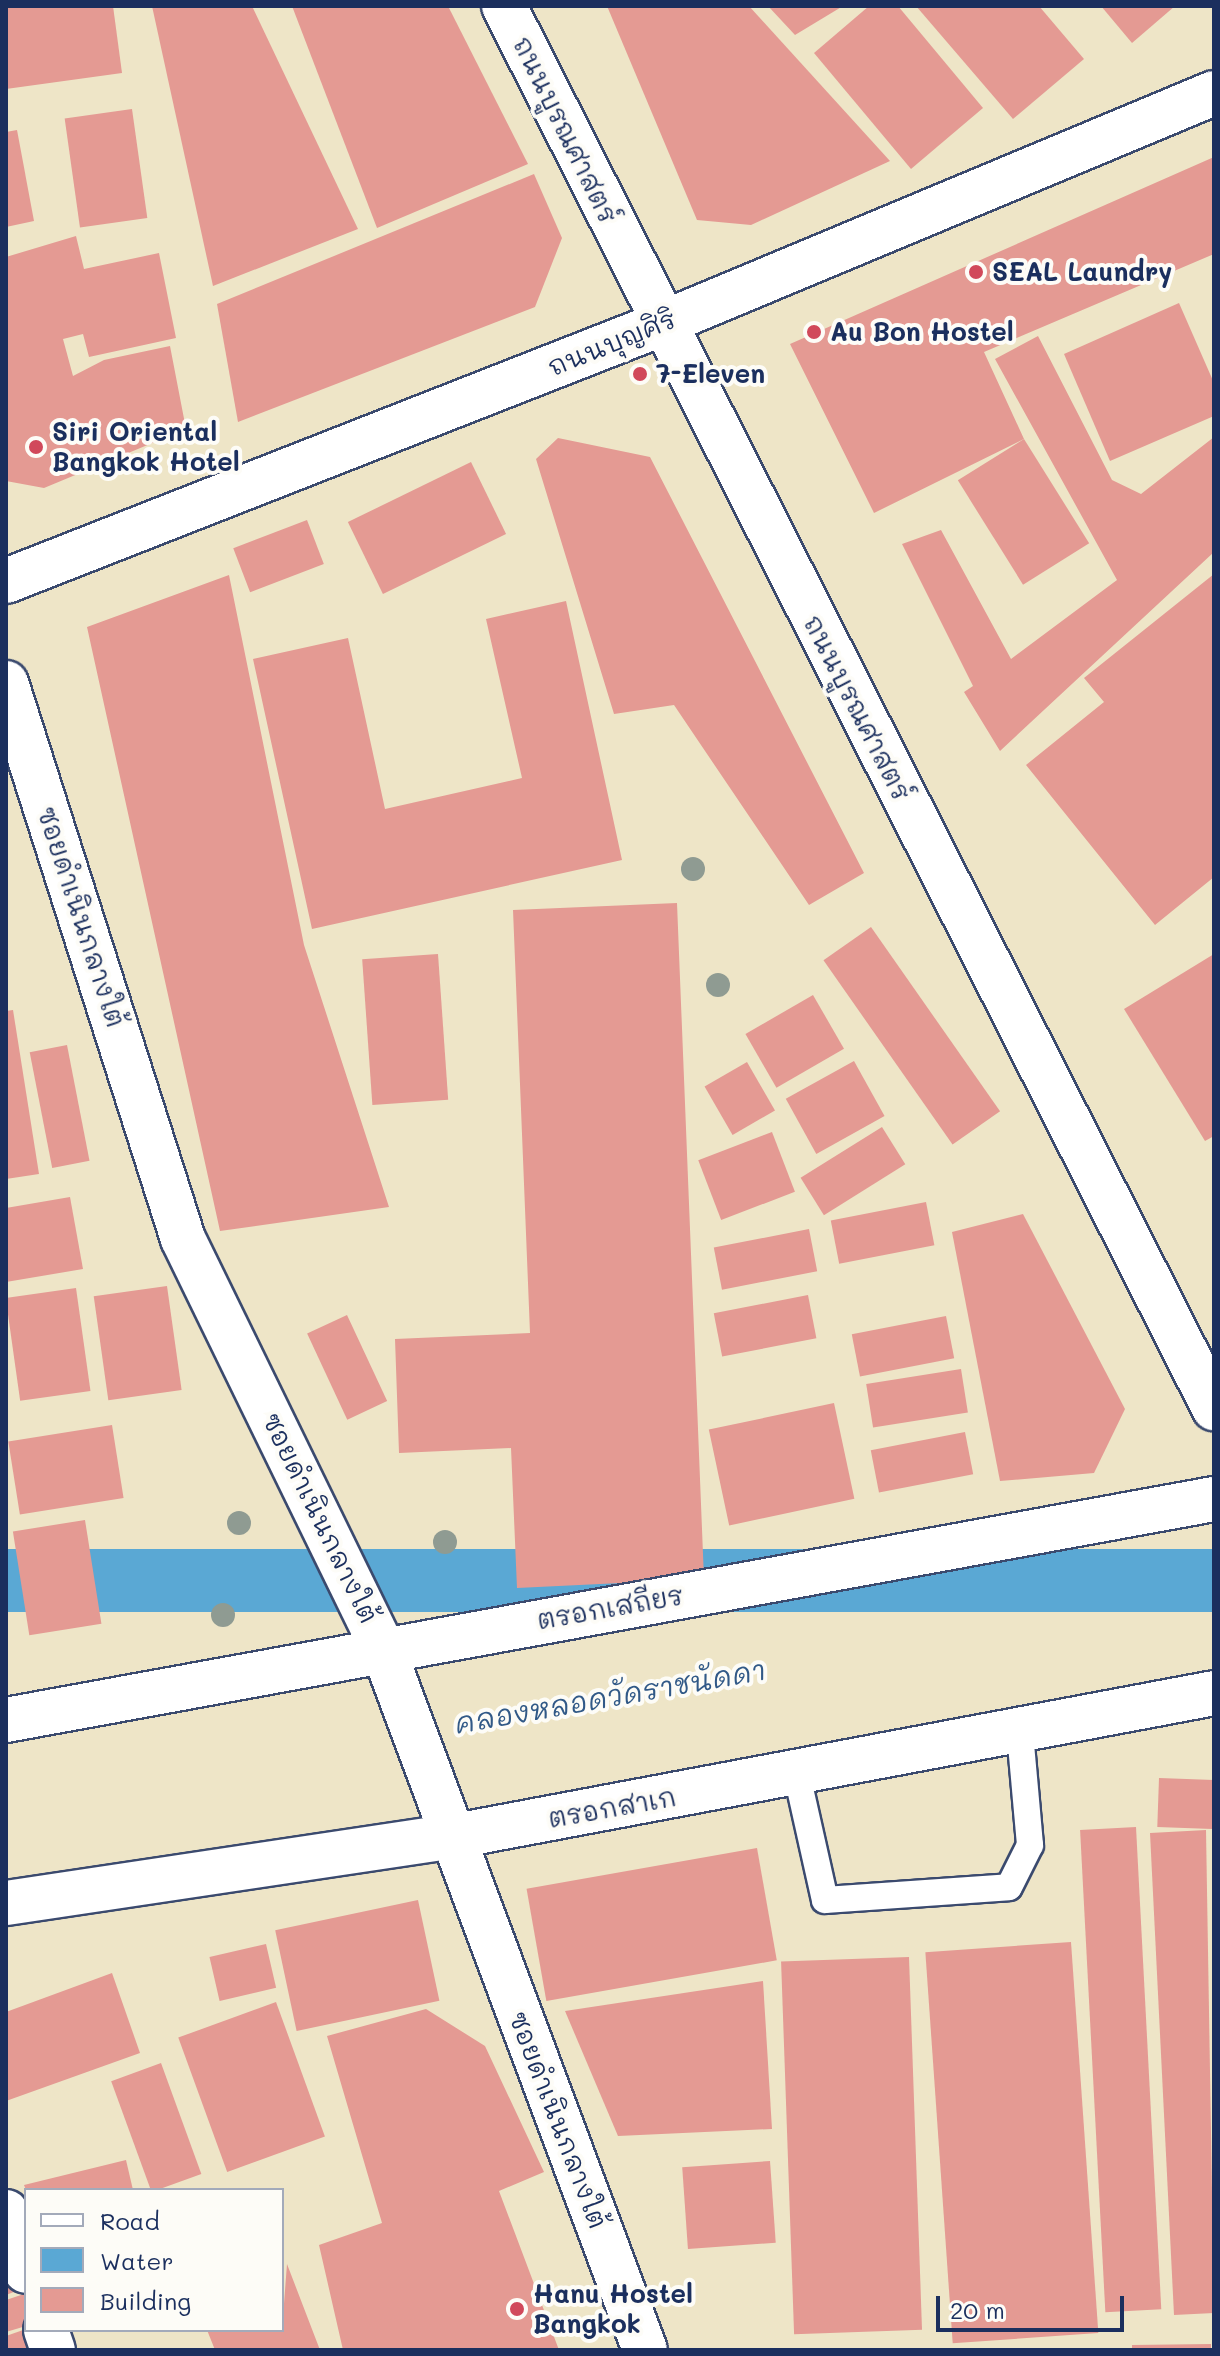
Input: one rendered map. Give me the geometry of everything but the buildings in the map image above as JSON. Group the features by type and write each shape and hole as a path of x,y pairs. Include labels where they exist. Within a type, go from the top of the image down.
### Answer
{"street":[{"name":"ถนนบูรณศาสตร์","path":"504,6 661,324 1214,1408"},
{"name":"ถนนบุญศิริ","path":"6,581 661,324 1214,93"},
{"name":"ซอยดำเนินกลางใต้","path":"6,683 183,1239 390,1668 450,1837 645,2350"},
{"name":"ตรอกเสถียร","path":"6,1720 390,1668 1214,1499"},
{"name":"ตรอกสาเก","path":"6,1903 450,1837 797,1775 1214,1693"},
{"path":"6,2212 24,2265"}],"lane":[{"path":"797,1775 818,1894 829,1903 1009,1887 1030,1845 1020,1732"}],"water":[{"path":"6,1549 1214,1549 1214,1612 6,1612"}],"place":[{"name":"SEAL Laundry","path":"976,272"},
{"name":"Au Bon Hostel","path":"814,332"},
{"name":"7-Eleven","path":"640,374"},
{"name":"Siri Oriental Bangkok Hotel","path":"36,447"},
{"name":"Hanu Hostel Bangkok","path":"517,2309"}],"water label":[{"name":"คลองหลอดวัดราชนัดดา","path":"610,1696"}]}
